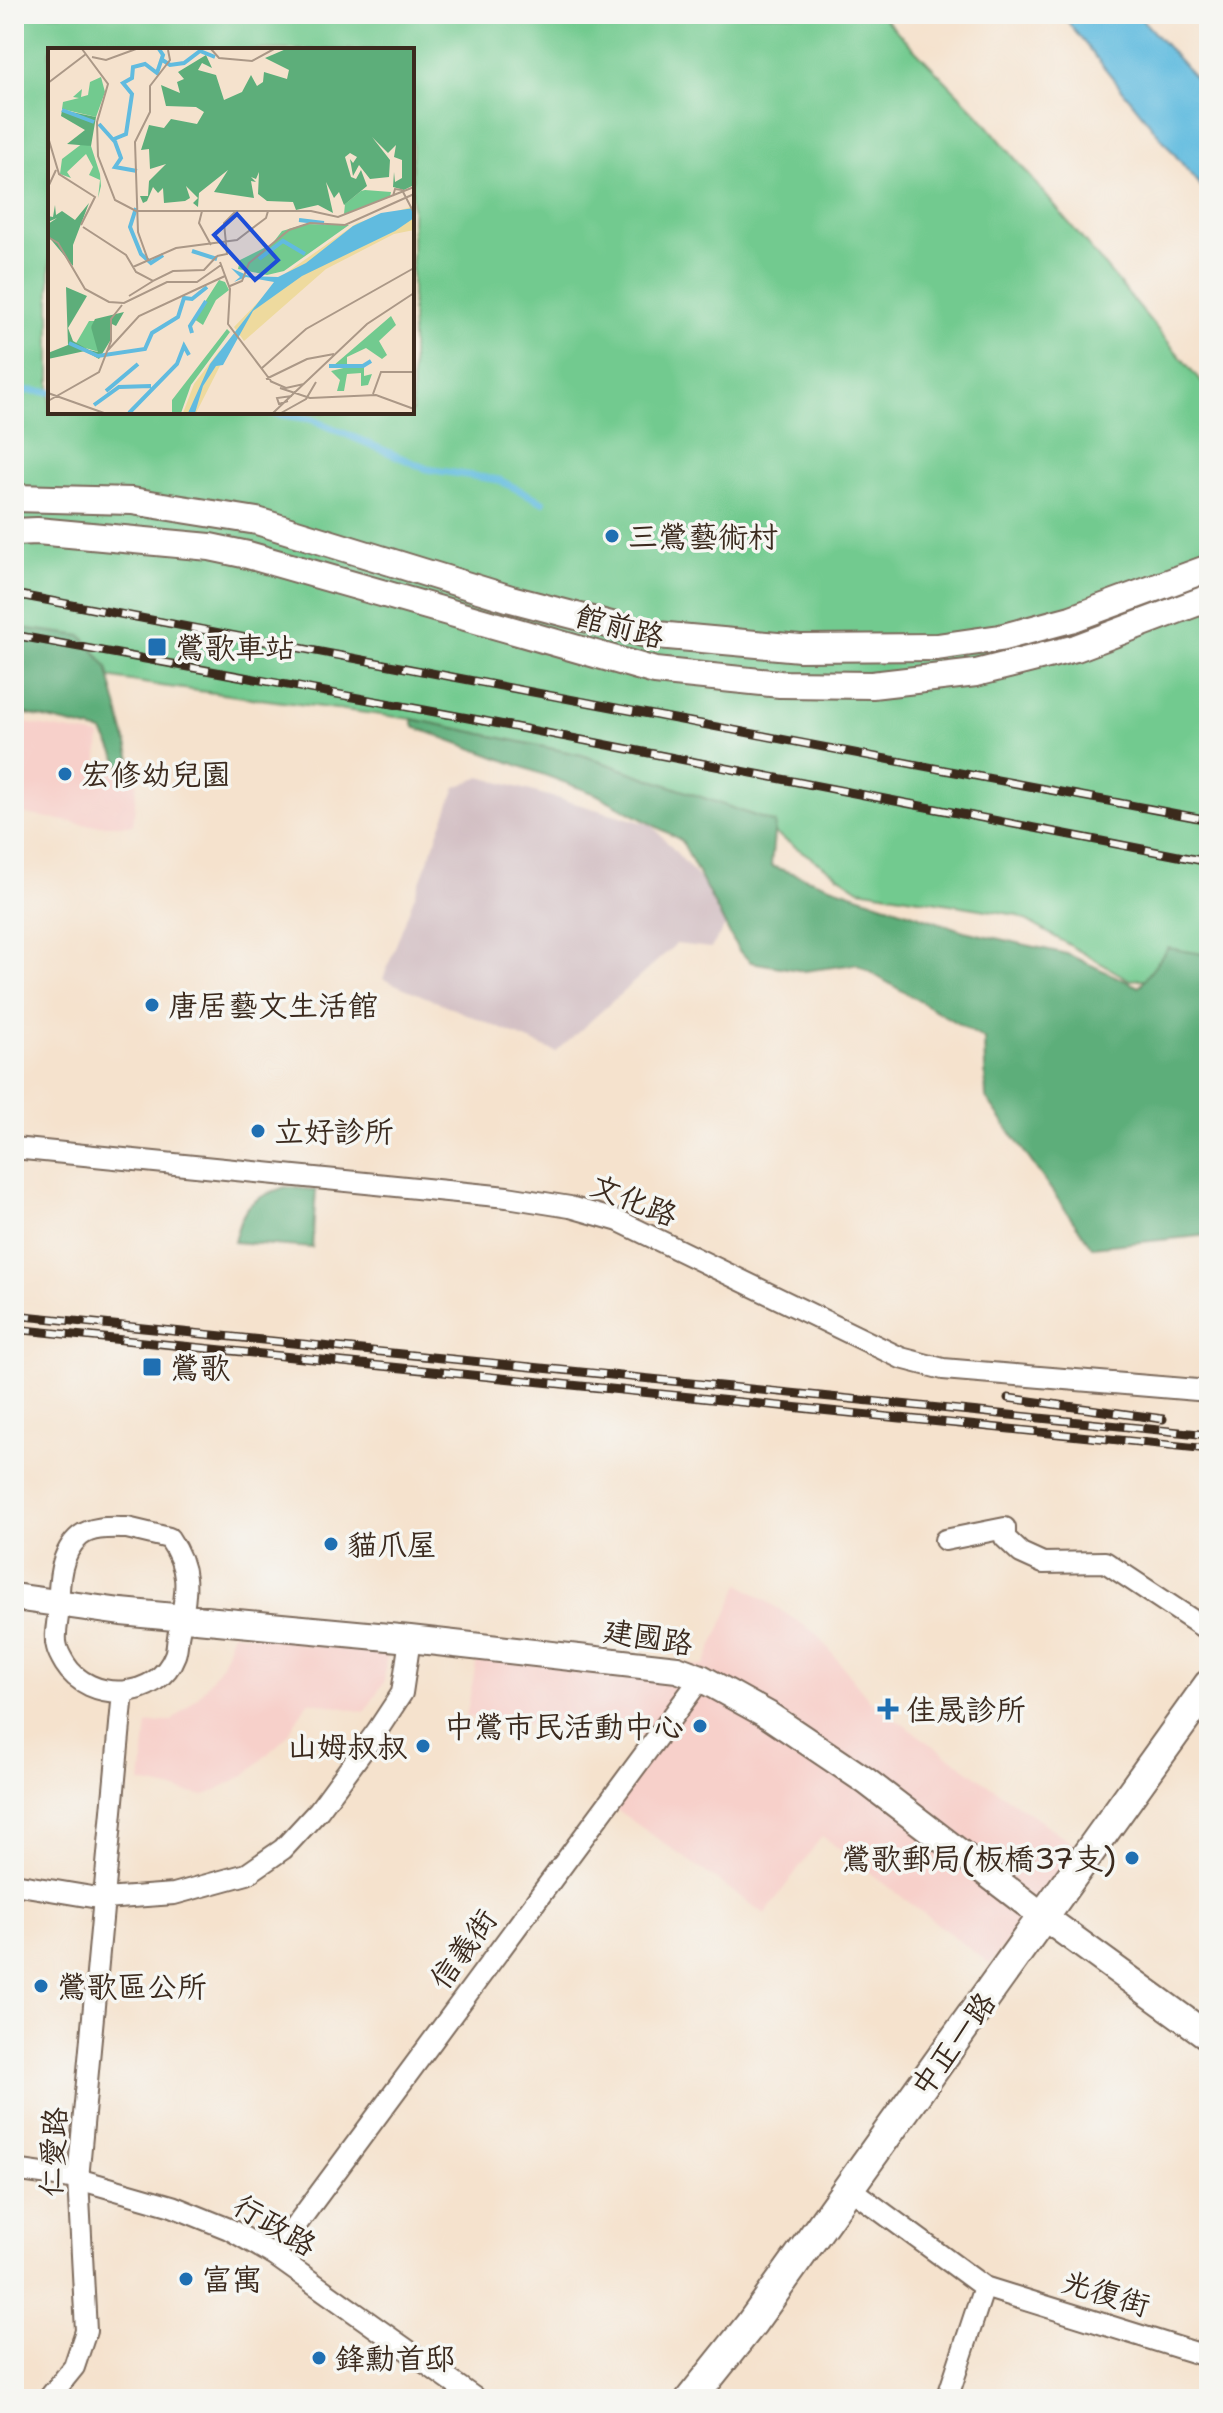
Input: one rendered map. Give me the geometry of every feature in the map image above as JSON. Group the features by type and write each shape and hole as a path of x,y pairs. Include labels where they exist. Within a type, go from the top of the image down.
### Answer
{"main road":[{"name":"中正一路","path":"691,2399 751,2324 1209,1685"}],"street":[{"name":"館前路","path":"14,498 132,501 257,521 511,599 646,634 800,648 937,647 1000,638 1071,619 1209,568"},
{"name":"館前路","path":"14,532 37,531 210,547 248,555 655,671 780,684 872,685 976,673 1076,648 1209,598"},
{"name":"文化路","path":"14,1148 507,1197 570,1207 619,1221 901,1358 943,1369 1209,1391"},
{"path":"127,1528 169,1538 180,1554 186,1572 181,1618 174,1657 161,1674 144,1687 123,1692 101,1690 81,1681 65,1665 56,1646 60,1578 65,1556 77,1538 93,1530 127,1528"},
{"path":"945,1540 1005,1528 1005,1538 1021,1553 1043,1563 1105,1562 1209,1631"},
{"name":"建國路","path":"14,1597 181,1618 410,1639 677,1669 701,1678 768,1715 866,1781 1044,1917 1209,2037"},
{"path":"14,1884 104,1899 174,1894 247,1874 283,1849 319,1810 402,1693 410,1639"},
{"name":"信義街","path":"274,2255 701,1678"},
{"name":"仁愛路","path":"48,2399 74,2367 86,2331 78,2179 123,1692"},
{"name":"行政路","path":"14,2170 78,2179 172,2206 229,2229 274,2255 476,2399"},
{"name":"光復街","path":"848,2187 984,2287 1209,2357"},
{"path":"947,2399 984,2287"}],"shaded area":[{"name":"宏修幼兒園","path":"14,721 100,736 97,769 137,779 133,825 88,825 14,812"},
{"path":"481,777 652,825 732,916 711,948 676,944 556,1052 383,979 456,787"},
{"path":"740,1584 817,1634 871,1702 1078,1847 990,1964 822,1836 765,1914 611,1806 660,1739 466,1717 478,1653 704,1666"},
{"path":"232,1633 387,1647 384,1682 365,1712 309,1701 285,1738 245,1775 205,1796 141,1783 147,1724 172,1721 198,1697 222,1664"}],"green space":[{"name":"三鶯藝術村","path":"14,14 880,14 978,114 1209,391 1209,960 1187,976 1130,980 1017,915 859,889 756,821 581,755 412,719 161,686 14,661"},
{"path":"14,627 82,636 107,667 135,775 124,772 103,732 14,711"},
{"path":"412,719 582,755 775,823 771,866 964,931 1067,954 1139,987 1168,948 1209,955 1209,1235 1092,1247 986,1098 984,1039 856,964 804,971 751,962 738,950 681,840 596,794 414,727"},
{"path":"285,1187 316,1190 312,1248 234,1242 241,1220 250,1206 256,1200"}],"water":[{"path":"1061,14 1137,14 1209,93 1209,197"}],"waterway":[{"path":"14,390 48,392"},
{"path":"277,414 311,419 427,469 499,480 543,502"}],"railway":[{"path":"14,594 1209,820"},
{"path":"14,635 479,720 1209,862"},
{"path":"14,1315 1209,1435"},
{"path":"14,1329 1209,1449"},
{"path":"1008,1398 1163,1419"}],"place":[{"name":"三鶯藝術村","path":"612,536"},
{"name":"鶯歌車站","path":"157,647"},
{"name":"宏修幼兒園","path":"65,774"},
{"name":"唐居藝文生活館","path":"152,1005"},
{"name":"立好診所","path":"258,1131"},
{"name":"鶯歌","path":"152,1367"},
{"name":"貓爪屋","path":"331,1544"},
{"name":"佳晟診所","path":"888,1709"},
{"name":"中鶯市民活動中心","path":"700,1726"},
{"name":"山姆叔叔","path":"423,1746"},
{"name":"鶯歌郵局(板橋37支)","path":"1132,1858"},
{"name":"鶯歌區公所","path":"41,1986"},
{"name":"富寓","path":"186,2279"},
{"name":"鋒勳首邸","path":"319,2358"}]}
